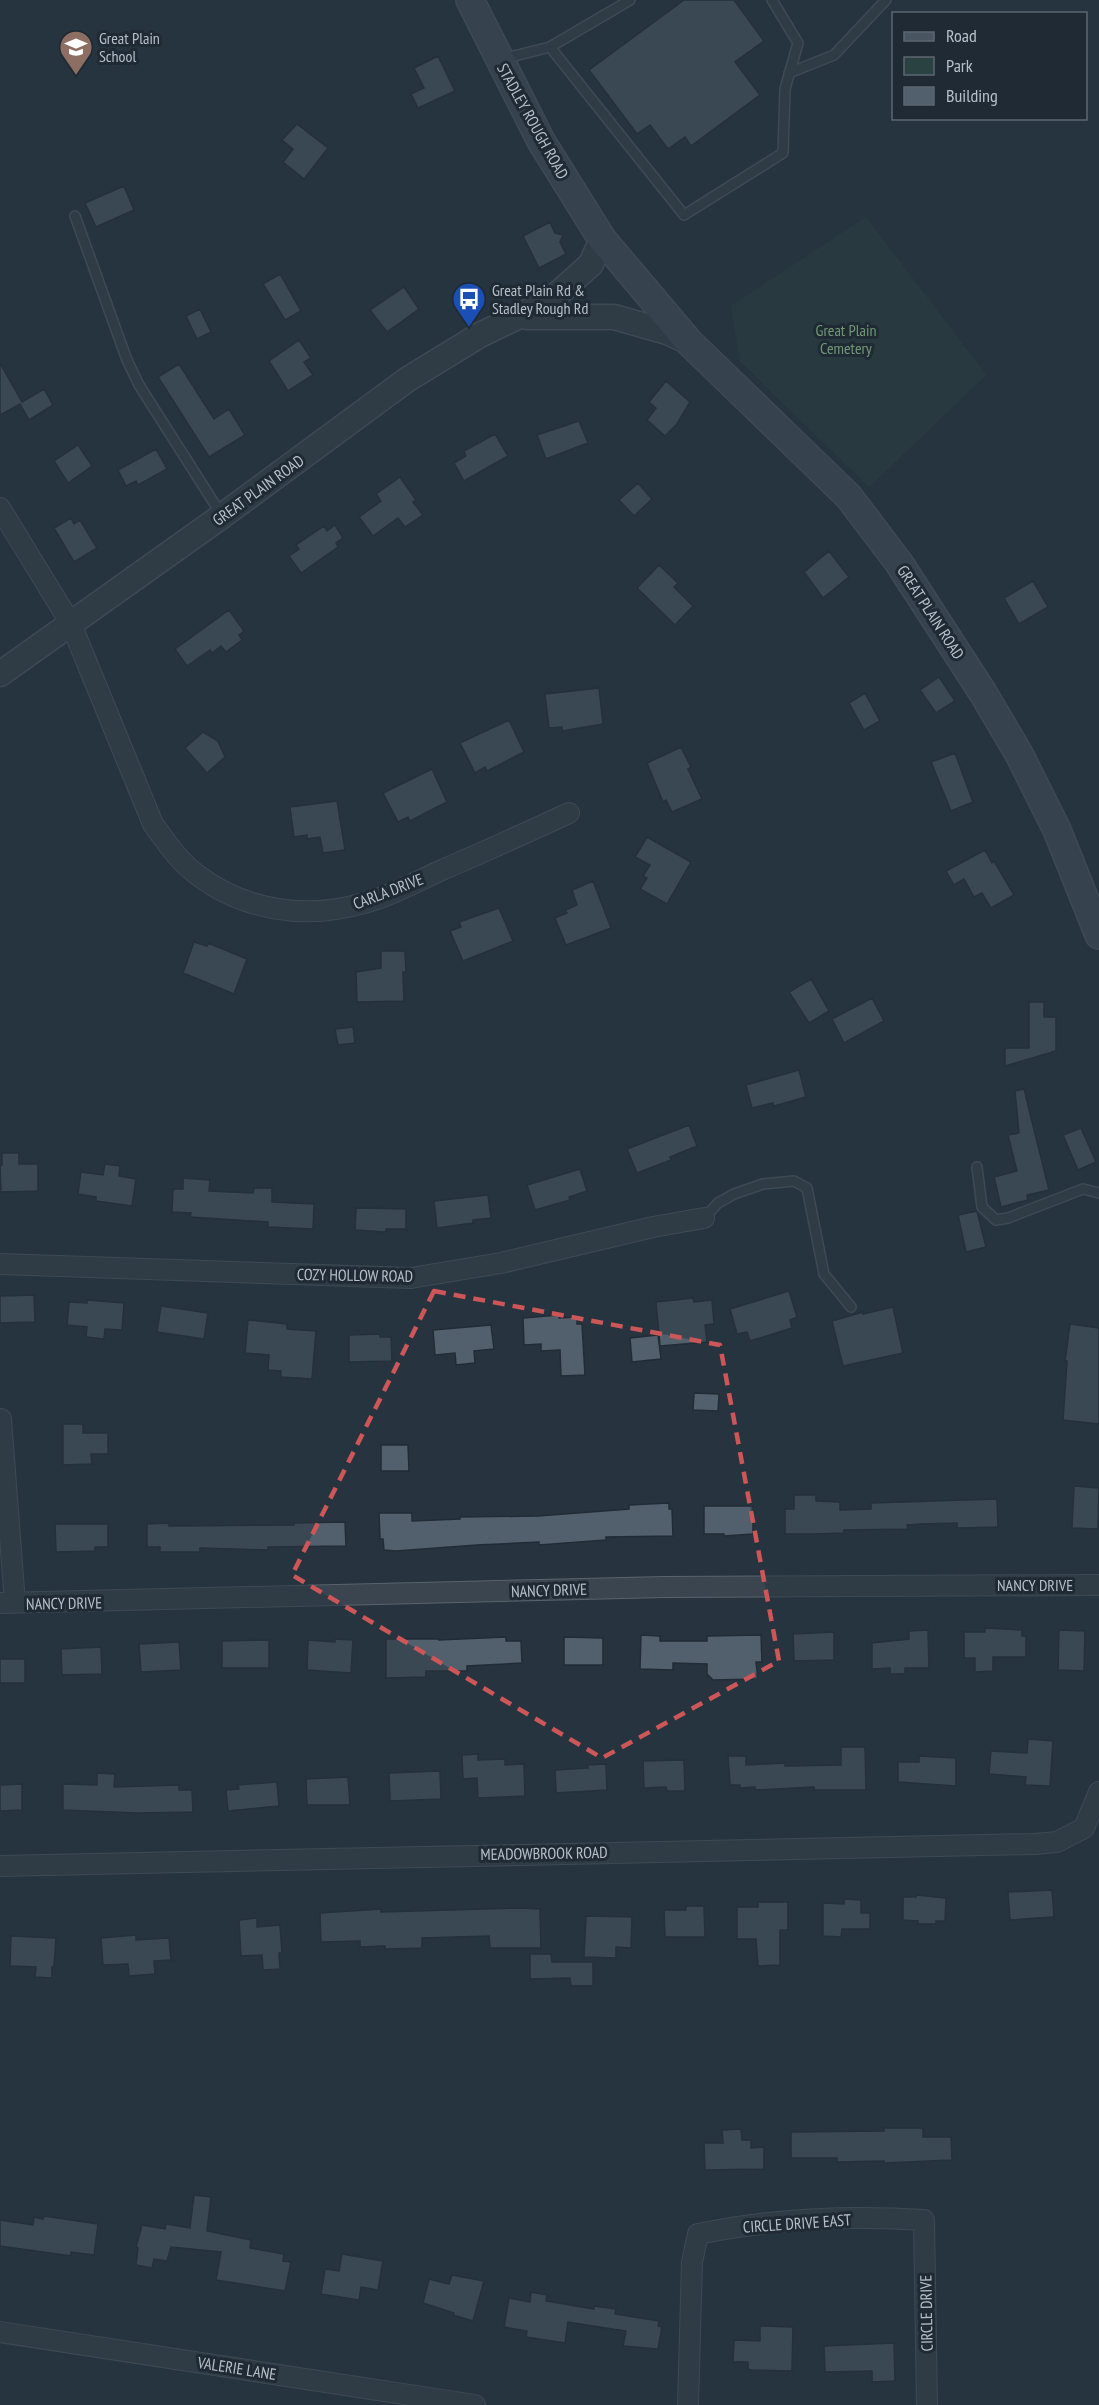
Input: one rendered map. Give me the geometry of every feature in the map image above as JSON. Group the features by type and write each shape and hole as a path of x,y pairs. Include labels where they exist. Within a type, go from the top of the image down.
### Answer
{"main road":[{"name":"STADLEY ROUGH ROAD","path":"470,0 541,141 602,239"},
{"name":"GREAT PLAIN ROAD","path":"602,239 688,342 849,497 900,563 1019,754 1056,830 1099,935"}],"street":[{"name":"GREAT PLAIN ROAD","path":"0,675 408,379 480,335 522,317 550,301 591,264 602,239"},
{"name":"GREAT PLAIN ROAD","path":"522,317 614,317 667,332 688,342"},
{"name":"CARLA DRIVE","path":"0,508 71,624 153,824 171,849 194,872 225,893 260,906 294,912 327,911 365,903 569,813"},
{"name":"COZY HOLLOW ROAD","path":"0,1264 411,1278 501,1263 653,1227 704,1218"},
{"path":"1,1419 8,1603"},
{"name":"NANCY DRIVE","path":"8,1603 61,1604 665,1587 1099,1585"},
{"name":"MEADOWBROOK ROAD","path":"0,1866 1035,1845 1057,1842 1084,1828 1099,1792"},
{"name":"CIRCLE DRIVE EAST","path":"688,2405 692,2262 698,2234 748,2224 882,2217 924,2220"},
{"name":"CIRCLE DRIVE","path":"924,2220 927,2405"},
{"name":"VALERIE LANE","path":"0,2332 475,2405"}],"lane":[{"path":"500,59 550,47 630,0"},
{"path":"550,47 684,215 783,153 784,89 798,43 772,0"},
{"path":"789,73 834,55 886,0"},
{"path":"75,216 138,385 222,516"},
{"path":"977,1167 982,1207 996,1220 1008,1218 1083,1189 1099,1193"},
{"path":"704,1218 718,1203 734,1194 763,1184 794,1181 807,1188 824,1274 851,1307"}],"highlighted area":[{"path":"434,1291 720,1345 779,1661 602,1758 292,1575"}],"green space":[{"name":"Great Plain Cemetery","path":"866,217 986,375 869,487 740,361 731,306"}],"building":[{"path":"684,0 734,0 764,41 735,62 760,95 691,146 685,137 668,149 650,125 637,134 589,70"},
{"path":"438,56 455,91 418,108 411,94 424,88 414,68"},
{"path":"297,124 328,148 304,179 283,162 293,149 282,140"},
{"path":"124,186 134,210 96,227 85,203"},
{"path":"550,222 555,233 563,235 560,242 566,254 539,268 523,236"},
{"path":"280,274 301,311 285,320 263,284"},
{"path":"404,287 419,309 387,332 370,310"},
{"path":"200,309 211,332 197,339 186,316"},
{"path":"299,340 311,358 304,362 313,375 288,391 269,361"},
{"path":"0,363 22,402 44,389 53,405 29,420 20,404 0,415"},
{"path":"179,364 214,419 229,409 245,435 209,457 158,377"},
{"path":"666,381 690,402 677,424 665,436 647,420 656,408 649,402"},
{"path":"579,421 588,443 546,459 537,435"},
{"path":"495,434 508,456 464,481 454,463 466,456 464,451"},
{"path":"78,445 92,466 68,483 54,461"},
{"path":"156,449 167,469 138,485 136,481 126,486 118,470"},
{"path":"400,477 416,500 413,502 423,515 405,527 398,518 373,536 359,517 381,501 376,494"},
{"path":"638,483 652,499 634,516 619,500"},
{"path":"71,518 74,524 80,520 97,548 74,562 54,528"},
{"path":"335,525 343,538 336,543 338,547 301,573 289,556 299,549 296,545 324,526 327,531"},
{"path":"829,551 849,577 823,598 804,572"},
{"path":"659,565 678,583 674,587 693,606 675,625 637,588"},
{"path":"1033,581 1048,607 1019,624 1004,598"},
{"path":"229,610 244,631 239,635 242,640 226,652 221,646 212,653 210,650 187,666 175,649"},
{"path":"939,677 955,701 936,713 920,690"},
{"path":"599,688 603,724 562,731 562,727 549,728 545,694"},
{"path":"865,693 880,721 864,730 849,703"},
{"path":"509,720 524,752 487,771 485,767 475,773 460,743"},
{"path":"203,732 218,741 225,757 207,773 185,748"},
{"path":"681,747 702,799 672,812 666,800 663,802 647,763"},
{"path":"955,753 973,802 951,811 931,762"},
{"path":"432,769 447,802 410,821 408,817 398,822 383,793"},
{"path":"337,801 345,850 323,853 320,837 307,839 307,835 294,837 290,807"},
{"path":"647,837 691,862 667,904 640,889 647,878 643,876 650,865 635,857"},
{"path":"985,850 1014,895 991,908 982,893 974,897 964,879 954,885 946,871"},
{"path":"593,881 611,928 566,945 555,918 567,913 565,910 577,905 572,890"},
{"path":"499,908 513,941 463,961 450,931 461,927 459,922"},
{"path":"194,942 207,946 208,943 247,959 234,994 183,973"},
{"path":"381,951 405,951 404,1001 357,1002 356,972 381,968"},
{"path":"811,979 829,1011 809,1023 789,992"},
{"path":"872,998 884,1021 844,1043 832,1019"},
{"path":"1029,1002 1044,1002 1044,1017 1056,1017 1056,1051 1005,1066 1005,1048 1029,1048"},
{"path":"353,1027 355,1043 338,1045 335,1029"},
{"path":"799,1070 806,1097 774,1106 773,1103 752,1108 746,1085"},
{"path":"1024,1089 1049,1190 1027,1195 1028,1200 1001,1207 994,1177 1017,1171 1008,1135 1019,1133 1015,1091"},
{"path":"689,1125 697,1146 670,1157 671,1160 637,1173 627,1149"},
{"path":"1081,1128 1096,1162 1078,1170 1063,1135"},
{"path":"2,1153 19,1153 19,1164 38,1164 38,1191 1,1192"},
{"path":"105,1164 120,1166 119,1176 136,1179 132,1206 96,1201 96,1197 78,1194 81,1172 103,1175"},
{"path":"580,1169 587,1191 569,1197 570,1200 535,1210 527,1185"},
{"path":"183,1178 210,1180 209,1191 253,1193 254,1188 272,1188 272,1202 314,1204 313,1229 268,1227 268,1222 190,1217 191,1213 172,1212 173,1189 183,1189"},
{"path":"488,1195 491,1218 437,1228 434,1201"},
{"path":"356,1208 406,1209 406,1229 386,1229 386,1232 355,1230"},
{"path":"977,1211 986,1247 966,1252 958,1215"},
{"path":"789,1291 797,1317 790,1320 792,1328 750,1341 747,1332 737,1334 730,1309"},
{"path":"34,1295 35,1322 0,1323 0,1296"},
{"path":"693,1298 694,1302 712,1300 714,1324 705,1325 707,1342 660,1346 656,1302"},
{"path":"87,1300 124,1303 122,1330 105,1329 104,1339 86,1337 87,1327 67,1325 69,1302 87,1303"},
{"path":"161,1306 208,1313 204,1339 157,1332"},
{"path":"893,1307 903,1353 843,1366 832,1321 863,1312 863,1314"},
{"path":"559,1315 559,1318 577,1317 577,1324 582,1324 585,1375 561,1376 560,1350 541,1351 541,1344 524,1345 523,1318"},
{"path":"248,1320 287,1324 287,1329 316,1331 312,1379 281,1377 281,1371 268,1370 269,1355 245,1353"},
{"path":"1070,1324 1099,1328 1099,1424 1063,1420 1067,1361 1065,1361"},
{"path":"491,1325 494,1349 474,1351 475,1363 456,1365 455,1353 435,1355 433,1330"},
{"path":"380,1334 380,1337 391,1337 392,1361 349,1362 349,1335"},
{"path":"658,1335 661,1359 632,1362 630,1338"},
{"path":"694,1393 719,1394 718,1411 693,1410"},
{"path":"63,1424 83,1424 83,1433 108,1433 108,1454 91,1454 92,1464 63,1465"},
{"path":"381,1445 408,1445 409,1471 381,1471"},
{"path":"1074,1486 1099,1488 1098,1529 1072,1528"},
{"path":"794,1495 816,1495 816,1501 840,1502 840,1510 871,1509 871,1503 997,1499 998,1527 957,1528 957,1523 921,1524 907,1525 908,1529 785,1534 785,1509 794,1509"},
{"path":"669,1503 669,1509 672,1509 673,1536 606,1537 606,1540 539,1545 539,1542 396,1551 384,1550 383,1539 380,1539 379,1513 412,1513 412,1521 460,1519 460,1517 538,1516 629,1509 629,1505"},
{"path":"704,1506 753,1506 753,1534 724,1536 724,1534 704,1534"},
{"path":"345,1522 346,1546 268,1547 268,1550 200,1548 200,1552 160,1552 160,1547 147,1547 147,1524 169,1523 169,1526 294,1525 294,1523"},
{"path":"55,1524 108,1524 108,1547 95,1547 95,1551 56,1552"},
{"path":"985,1628 1022,1630 1022,1636 1026,1636 1026,1657 993,1657 993,1671 975,1672 975,1658 964,1658 964,1632 985,1632"},
{"path":"928,1630 929,1668 905,1668 905,1674 890,1674 890,1668 872,1669 872,1643 909,1639 909,1631"},
{"path":"1059,1630 1085,1631 1084,1671 1058,1670"},
{"path":"834,1632 834,1660 794,1661 793,1634"},
{"path":"641,1635 660,1636 660,1641 707,1641 707,1636 761,1635 762,1662 756,1662 758,1679 713,1680 707,1674 707,1664 673,1663 673,1670 640,1669"},
{"path":"506,1637 506,1641 521,1641 522,1663 467,1666 467,1671 426,1671 426,1677 386,1678 386,1639 439,1640"},
{"path":"564,1637 603,1638 603,1665 564,1665"},
{"path":"335,1639 353,1640 351,1673 307,1670 308,1640 335,1642"},
{"path":"269,1640 269,1668 222,1668 222,1641"},
{"path":"179,1642 181,1670 141,1672 139,1644"},
{"path":"101,1647 102,1674 62,1675 61,1649"},
{"path":"0,1659 25,1659 25,1683 0,1683"},
{"path":"1028,1739 1053,1741 1050,1786 1025,1785 1026,1777 989,1774 991,1751 1027,1753"},
{"path":"841,1747 865,1747 866,1790 814,1790 814,1787 755,1790 755,1787 740,1788 740,1785 730,1785 728,1756 746,1756 746,1765 785,1763 785,1766 841,1765"},
{"path":"478,1754 478,1760 505,1759 505,1765 524,1764 525,1796 478,1798 477,1778 463,1779 462,1755"},
{"path":"919,1756 956,1758 956,1786 898,1782 898,1762 919,1762"},
{"path":"684,1760 685,1791 667,1791 666,1787 644,1788 643,1761"},
{"path":"606,1764 607,1790 556,1793 555,1770 588,1768 587,1765"},
{"path":"440,1771 441,1799 390,1801 389,1773"},
{"path":"97,1773 115,1774 114,1787 179,1785 179,1790 192,1790 193,1812 137,1813 63,1810 63,1784 97,1785"},
{"path":"348,1777 350,1805 307,1805 306,1779"},
{"path":"277,1782 279,1806 228,1811 226,1790 239,1789 238,1785"},
{"path":"22,1784 22,1810 0,1811 0,1785"},
{"path":"1052,1890 1054,1917 1010,1920 1008,1892"},
{"path":"916,1895 946,1898 945,1921 936,1921 936,1924 918,1924 918,1921 903,1920 903,1897 916,1897"},
{"path":"844,1899 861,1900 861,1913 870,1913 870,1929 842,1929 841,1937 823,1936 823,1903 844,1904"},
{"path":"758,1902 788,1902 788,1930 780,1930 780,1965 758,1966 756,1939 737,1939 737,1907 758,1907"},
{"path":"686,1906 704,1906 705,1937 665,1937 664,1910 686,1910"},
{"path":"381,1909 381,1912 540,1909 541,1948 490,1948 489,1936 422,1938 422,1948 360,1947 360,1941 321,1942 320,1913"},
{"path":"586,1916 632,1917 631,1948 616,1947 616,1958 584,1957"},
{"path":"257,1918 257,1927 280,1925 282,1953 279,1953 280,1969 263,1970 262,1955 241,1956 239,1920"},
{"path":"136,1935 136,1940 169,1938 171,1960 154,1961 155,1974 129,1976 128,1964 103,1965 101,1938"},
{"path":"11,1936 56,1938 52,1978 35,1977 36,1967 10,1966"},
{"path":"530,1954 551,1954 552,1962 593,1962 593,1986 571,1986 570,1978 530,1979"},
{"path":"884,2128 923,2128 923,2137 951,2137 952,2160 884,2163 884,2161 837,2162 837,2158 791,2158 791,2132 884,2131"},
{"path":"741,2129 742,2140 751,2140 751,2148 764,2147 764,2169 705,2170 704,2143 723,2143 722,2130"},
{"path":"194,2195 211,2197 207,2231 251,2240 250,2248 284,2254 283,2261 291,2262 285,2291 216,2280 221,2252 171,2247 167,2261 154,2259 152,2268 136,2265 138,2248 136,2247 142,2225 165,2229 166,2224 190,2228"},
{"path":"44,2216 98,2224 94,2255 71,2252 71,2256 0,2246 0,2220 33,2225 34,2217 43,2219"},
{"path":"342,2254 383,2261 378,2290 361,2287 359,2300 321,2294 325,2269 339,2271"},
{"path":"452,2275 484,2281 473,2321 423,2303 429,2279 449,2284"},
{"path":"531,2292 547,2295 546,2301 594,2309 594,2306 616,2309 615,2314 659,2321 658,2326 662,2327 658,2349 623,2346 626,2331 568,2322 565,2343 526,2337 527,2331 504,2327 509,2298 530,2302"},
{"path":"760,2326 793,2327 792,2371 752,2370 748,2369 748,2362 733,2362 734,2340 760,2341"},
{"path":"894,2343 895,2381 872,2382 872,2371 825,2372 824,2346"}],"place":[{"name":"Great Plain School","path":"76,76"},
{"name":"Great Plain Rd & Stadley Rough Rd","path":"469,328"}]}
